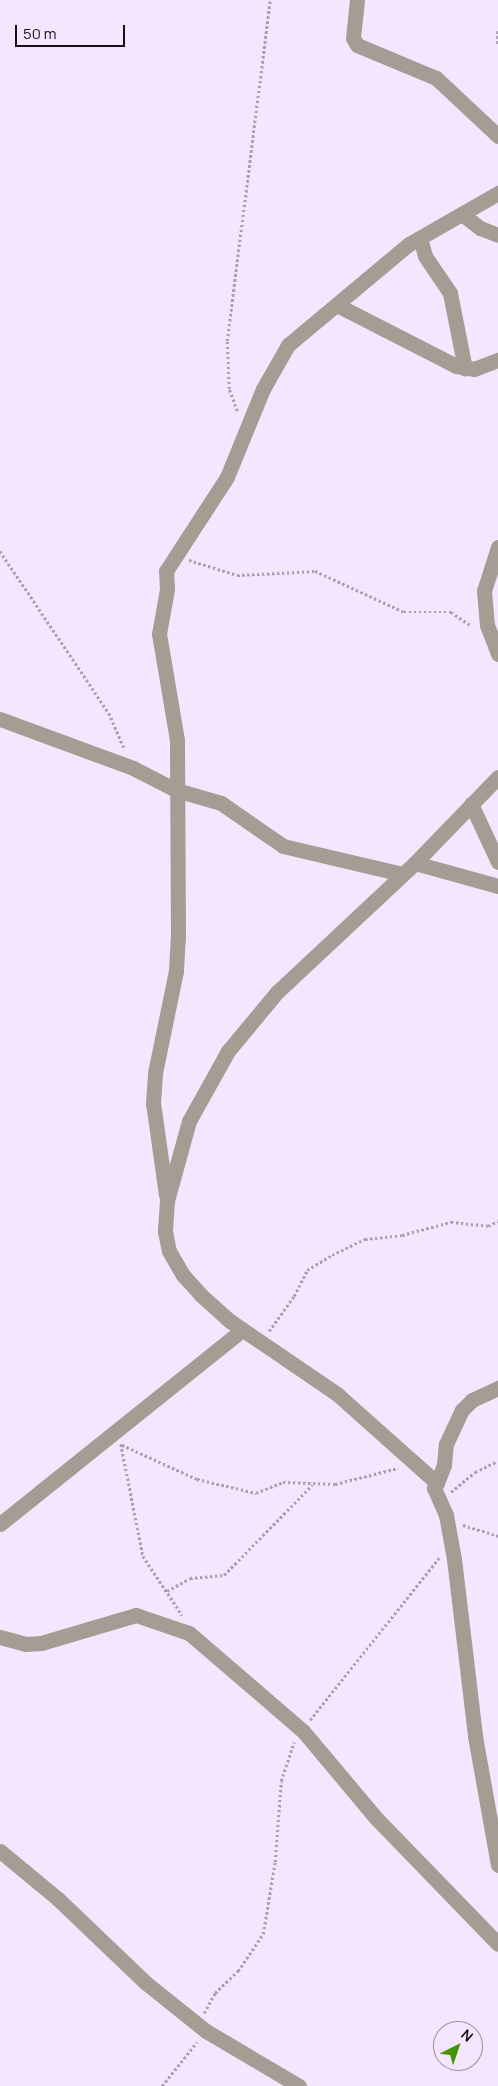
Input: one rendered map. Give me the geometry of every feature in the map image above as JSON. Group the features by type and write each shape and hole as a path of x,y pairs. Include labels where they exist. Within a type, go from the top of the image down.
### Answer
{"street":[{"path":"357,0 353,38 357,46 436,78 498,136"},
{"path":"167,1201 152,1103 155,1073 176,971 174,707 159,634 167,589 166,571 227,477 263,389 288,344 420,238 498,193"},
{"path":"462,214 480,228 498,234"},
{"path":"420,238 425,256 450,293 465,369"},
{"path":"336,305 465,369 480,367 498,360"},
{"path":"498,547 484,591 489,633 498,654"},
{"path":"0,719 133,768 176,790 221,803 283,846 402,874"},
{"path":"436,1483 337,1394 242,1330 196,1289 169,1251 164,1232 167,1201 189,1121 228,1051 276,992 415,863 498,777"},
{"path":"471,804 498,862"},
{"path":"415,863 498,886"},
{"path":"0,1524 119,1438 242,1330"},
{"path":"498,1388 478,1396 462,1410 446,1444 444,1465 434,1488 447,1522 477,1753 498,1865"},
{"path":"0,1637 26,1644 41,1643 136,1616 189,1633 303,1731 376,1818 498,1944"},
{"path":"0,1851 58,1899 146,1983 203,2028 299,2086"}],"path":[{"path":"246,433 229,389 226,356 270,0"},
{"path":"498,32 498,45"},
{"path":"0,551 109,713 133,768"},
{"path":"176,556 237,575 315,571 404,612 454,613 481,632 489,633"},
{"path":"260,1342 294,1296 307,1270 332,1255 365,1239 419,1232 452,1222 488,1226 498,1221"},
{"path":"119,1438 197,1479 237,1491 256,1493 283,1482 312,1485 335,1484 416,1464"},
{"path":"119,1438 143,1556 167,1591 189,1633"},
{"path":"440,1501 475,1472 498,1461"},
{"path":"167,1591 190,1578 224,1574 312,1485"},
{"path":"447,1522 498,1536"},
{"path":"162,2086 203,2028 215,1993 238,1971 263,1934 275,1862 281,1781 286,1759 341,1677 436,1564 450,1540"}]}
